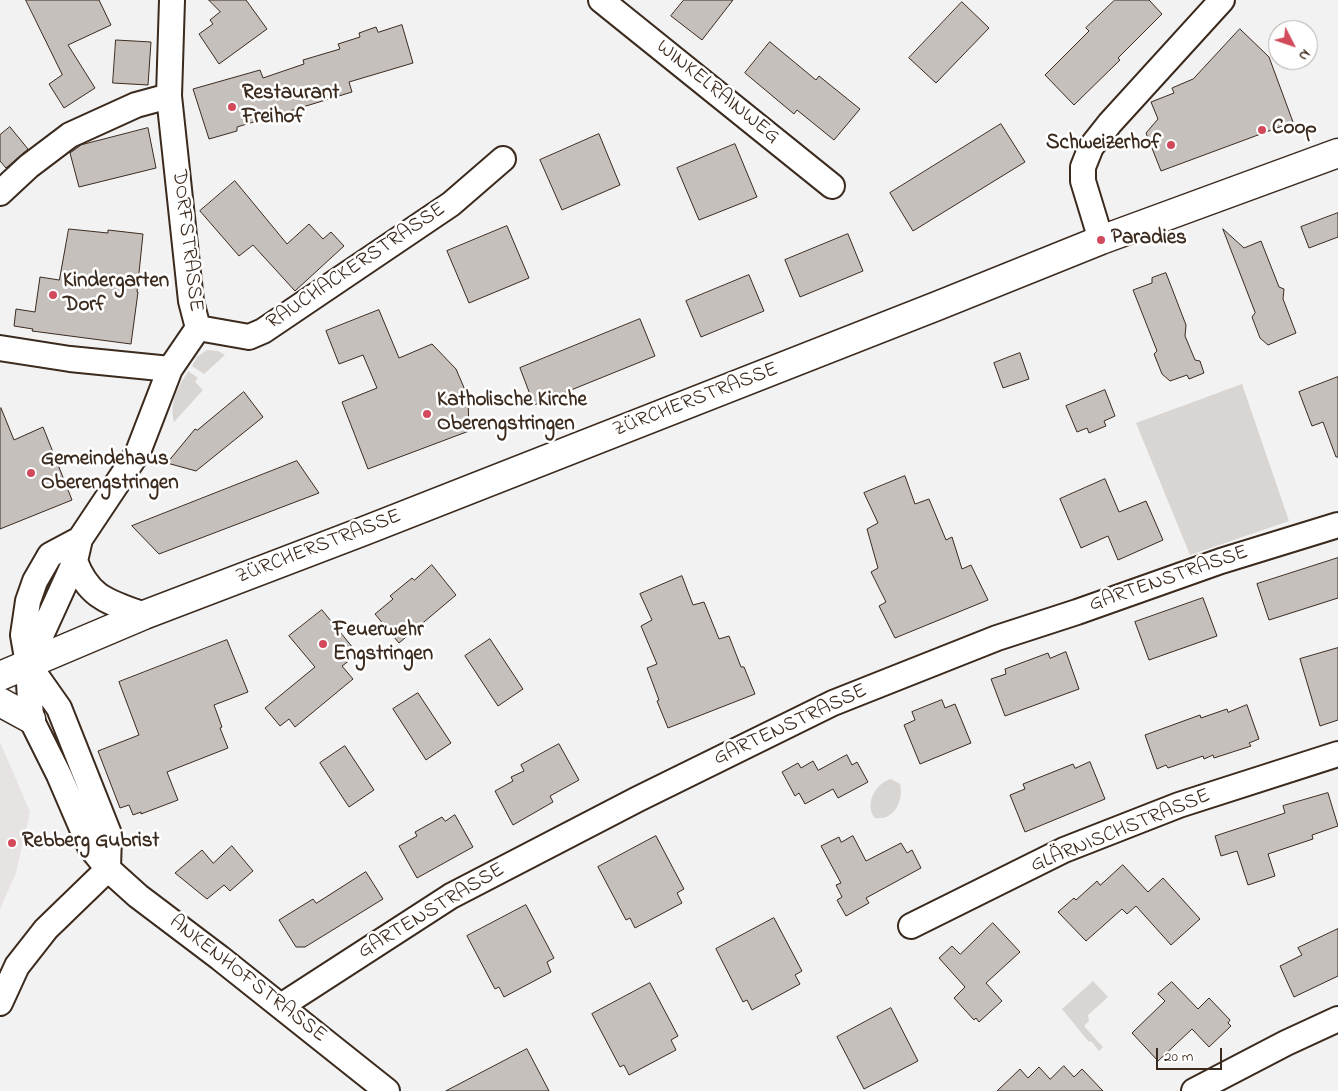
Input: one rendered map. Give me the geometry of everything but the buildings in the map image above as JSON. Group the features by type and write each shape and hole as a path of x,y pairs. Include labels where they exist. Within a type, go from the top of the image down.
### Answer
{"main road":[{"name":"ZÜRCHERSTRASSE","path":"0,676 144,615 925,311 1101,240 1338,153"},
{"path":"0,702 31,719"}],"street":[{"name":"DORFSTRASSE","path":"28,664 78,550 138,452 170,369 198,328 191,301 169,96 172,0"},
{"path":"1101,240 1083,181 1084,167 1091,147 1110,123 1222,0"},
{"name":"WINKELRAINWEG","path":"613,4 832,186"},
{"path":"0,192 29,166 70,135 136,105 169,96"},
{"name":"RAUCHACKERSTRASSE","path":"198,328 249,337 263,331 451,204 503,159"},
{"path":"0,348 70,359 170,369"},
{"name":"GARTENSTRASSE","path":"281,1006 451,896 638,799 833,703 997,638 1221,561 1338,525"},
{"path":"78,550 81,577 94,592 105,600 144,615"},
{"path":"28,664 31,719"},
{"path":"0,1003 17,966 46,929 108,870 109,834 106,826 59,708 28,664"},
{"name":"ANKENHOFSTRASSE","path":"31,719 59,775 90,847 108,870 138,896 220,958 387,1091"},
{"name":"GLÄRNISCHSTRASSE","path":"911,926 1064,850 1178,805 1338,754"},
{"path":"1194,1091 1286,1043 1338,1019"}],"shaded area":[{"path":"207,350 218,351 225,355 204,374 192,366 197,357"},
{"path":"188,371 198,378 195,382 203,390 174,422 174,402 178,389"},
{"path":"1242,384 1289,521 1190,555 1136,423"},
{"name":"Rebberg Gubrist","path":"0,742 30,812 16,873 0,909"},
{"path":"891,779 900,784 899,803 892,813 882,818 875,818 871,807 873,795 880,785"},
{"path":"1093,981 1108,997 1088,1015 1089,1021 1084,1026 1103,1047 1099,1051 1091,1041 1089,1042 1062,1009"}],"place":[{"name":"Restaurant Freihof","path":"232,107"},
{"name":"Coop","path":"1262,130"},
{"name":"Schweizerhof","path":"1171,145"},
{"name":"Paradies","path":"1101,240"},
{"name":"Kindergarten Dorf","path":"53,295"},
{"name":"Katholische Kirche Oberengstringen","path":"427,414"},
{"name":"Gemeindehaus Oberengstringen","path":"31,473"},
{"name":"Feuerwehr Engstringen","path":"323,644"},
{"name":"Rebberg Gubrist","path":"12,843"}]}
